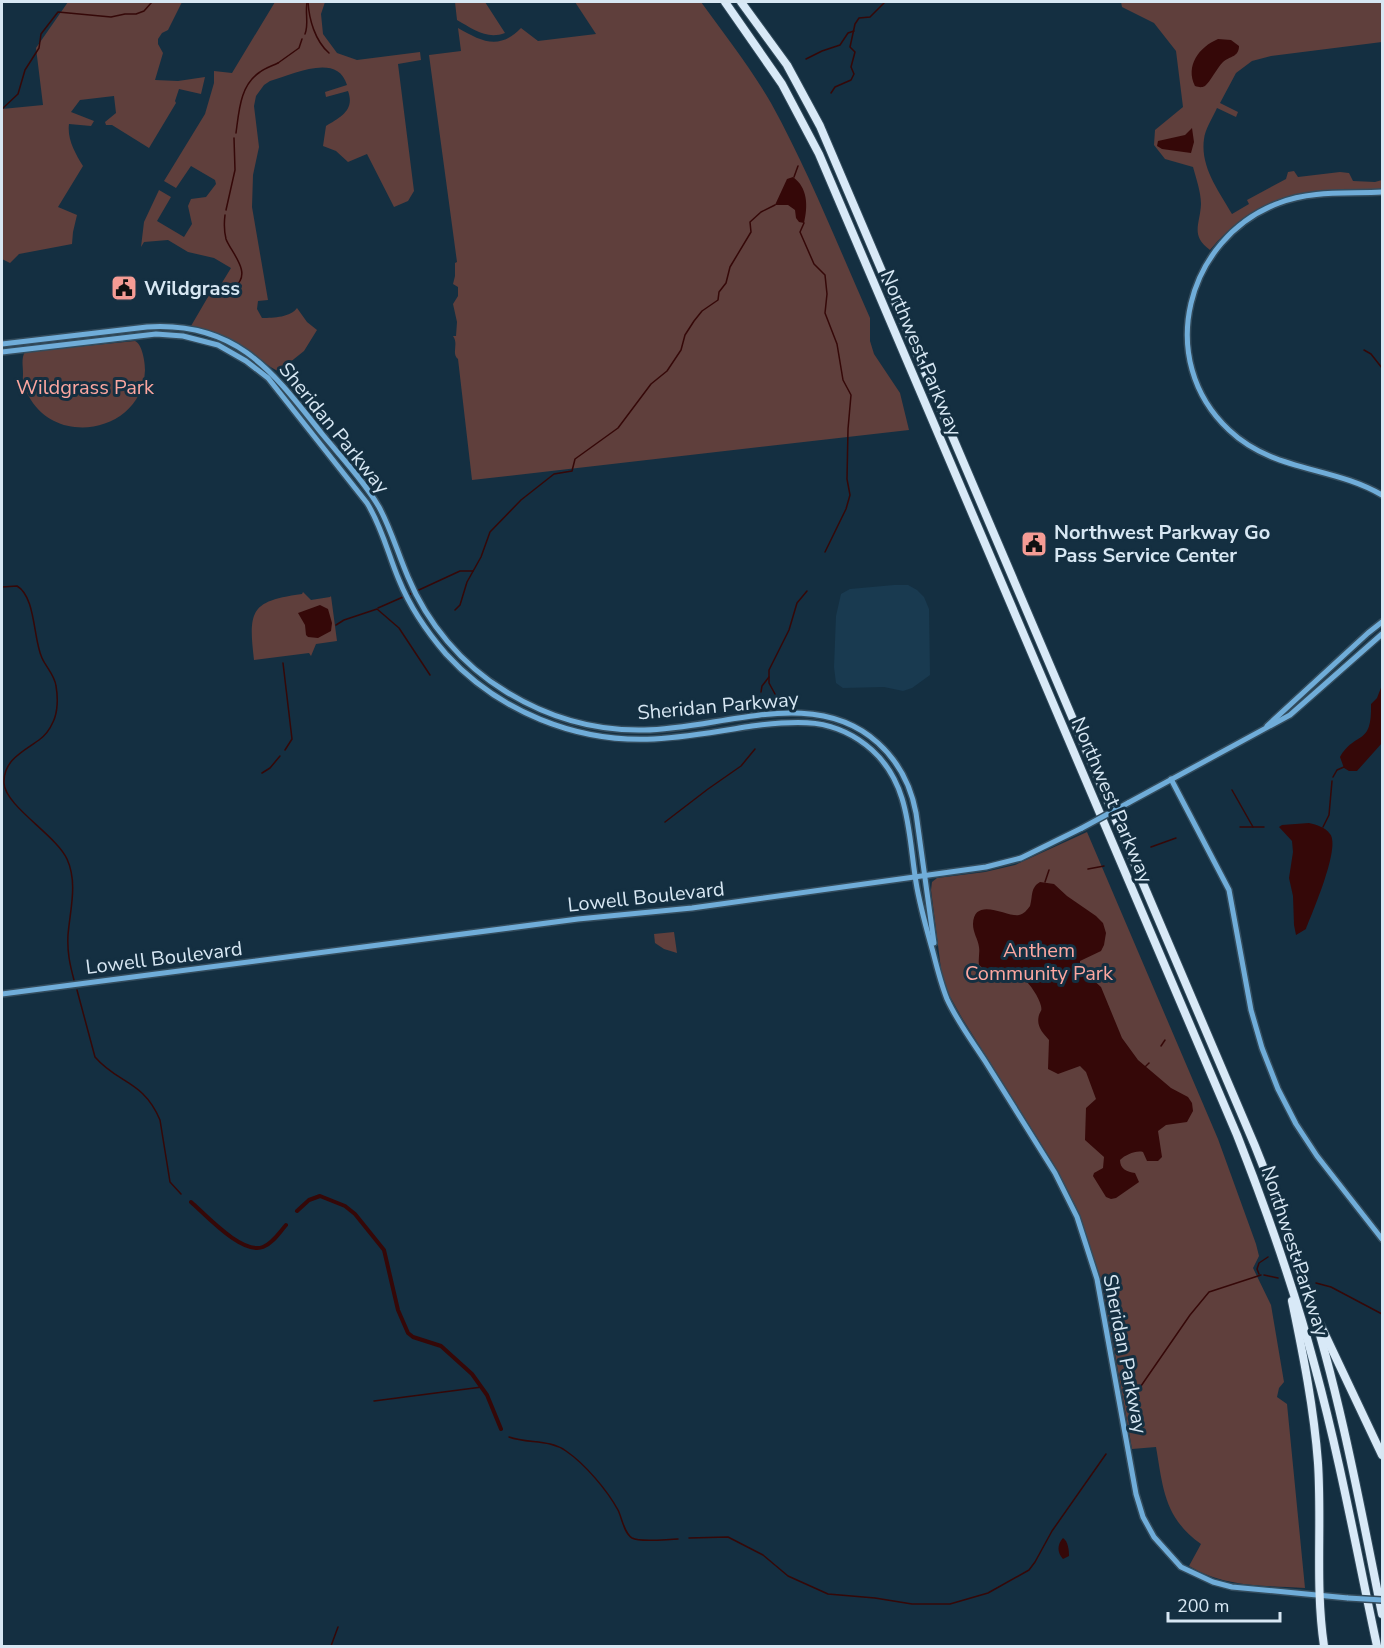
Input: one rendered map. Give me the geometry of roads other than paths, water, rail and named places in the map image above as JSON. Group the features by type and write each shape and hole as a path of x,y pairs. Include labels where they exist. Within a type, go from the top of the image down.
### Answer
{"highway":[{"name":"Northwest Parkway","path":"725,2 782,84 826,170 1229,1114 1282,1255 1306,1336 1327,1413 1377,1647"},
{"name":"Northwest Parkway","path":"741,2 787,65 815,116 1270,1183 1306,1289 1347,1442 1383,1614"},
{"path":"1282,1255 1314,1419 1324,1647"},
{"path":"1306,1289 1340,1367 1383,1455"}],"main road":[{"path":"1383,192 1301,197 1279,202 1246,220 1222,241 1203,267 1192,296 1187,334 1194,375 1204,398 1228,430 1247,445 1271,458 1353,482 1383,495"},
{"name":"Sheridan Parkway","path":"2,344 158,327 198,331 236,345 266,366 284,385 374,499 388,526 408,578 424,608 448,642 484,676 520,700 563,718 605,728 645,730 805,712 828,716 859,729 885,749 908,784 916,813 937,966"},
{"name":"Sheridan Parkway","path":"2,352 169,334 203,340 235,353 252,364 272,383 363,497 378,523 399,580 417,615 447,654 477,682 516,708 568,729 608,737 656,739 797,721 824,724 849,734 866,745 881,759 899,787 907,813 915,876 937,966 950,1005 1055,1173 1088,1246 1100,1292 1137,1501 1154,1537 1181,1567 1213,1582 1232,1587 1383,1600"},
{"name":"Lowell Boulevard","path":"1264,729 1368,633 1383,622"},
{"name":"Lowell Boulevard","path":"2,994 578,919 702,906 1010,862 1040,850 1082,828 1298,710 1383,634"},
{"path":"1171,779 1229,890 1251,1010 1262,1048 1278,1089 1296,1124 1317,1156 1383,1239"}],"waterway":[{"path":"2,109 18,94 25,70 39,48 41,34 58,12 111,17 136,14 144,11 152,2"},
{"path":"308,2 314,29 320,42 329,53"},
{"path":"831,93 835,87 851,80 854,74 851,67 855,52 850,47 855,24 859,18 870,17 885,2"},
{"path":"305,34 307,3"},
{"path":"806,59 840,45 848,33 854,31"},
{"path":"278,63 299,48 302,39"},
{"path":"236,133 242,99 248,84 253,77 278,63"},
{"path":"226,210 235,170 234,138"},
{"path":"794,177 798,166"},
{"path":"455,610 460,605 467,582 481,557 490,532 521,500 554,474 572,471 575,459 618,428 651,384 667,371 681,350 685,335 694,321 702,311 718,300 730,267 751,232 750,222 761,212 775,205"},
{"path":"217,295 234,287 240,282 242,276 239,263 226,239 225,215"},
{"path":"804,223 800,232 814,264 825,275 827,294 825,313 837,344 843,380 851,395 847,479 850,495 846,509 825,552"},
{"path":"1364,350 1371,354 1382,368"},
{"path":"408,595 460,571 473,571"},
{"path":"2,587 17,586 28,599 39,650 56,686 57,709 51,727 46,734 11,762 7,768 4,783 7,792 21,811 53,840 67,859 73,887 68,947 74,980"},
{"path":"775,694 769,683 769,670 789,630 797,603 807,591"},
{"path":"378,608 403,597"},
{"path":"336,625 377,609 399,628 430,675"},
{"path":"283,663 292,739 285,750"},
{"path":"761,692 762,686 769,677"},
{"path":"665,822 741,766 755,749"},
{"path":"262,773 270,768 280,756"},
{"path":"1333,777 1337,770 1344,767"},
{"path":"1323,827 1329,815 1332,781"},
{"path":"1232,790 1253,827"},
{"path":"1240,827 1264,827"},
{"path":"1151,847 1176,838"},
{"path":"1088,869 1104,866"},
{"path":"1045,882 1049,870"},
{"path":"77,990 95,1057 112,1073 146,1097 160,1120 170,1182 181,1194"},
{"path":"1161,1046 1165,1040"},
{"path":"1145,1067 1149,1063"},
{"path":"297,1211 309,1200 320,1196 345,1206 355,1214 384,1250 398,1310 408,1333 413,1337 441,1346 472,1374 487,1395 501,1429"},
{"path":"191,1202 235,1240 254,1248 270,1243 286,1225"},
{"path":"1259,1274 1257,1269 1259,1263 1268,1257"},
{"path":"1132,1399 1190,1315 1209,1292 1261,1275"},
{"path":"1264,1275 1278,1278"},
{"path":"1316,1283 1331,1287 1382,1314"},
{"path":"374,1401 482,1387"},
{"path":"509,1437 553,1445 573,1456 608,1494 618,1510 627,1533 632,1538 648,1541 678,1539"},
{"path":"689,1538 728,1537 763,1555 788,1576 828,1594 912,1604 950,1604 988,1593 1029,1570 1052,1531 1106,1454"},
{"path":"331,1646 338,1627"}],"place":[{"name":"Wildgrass","path":"124,288"},
{"name":"Northwest Parkway Go Pass Service Center","path":"1034,544"}],"park label":[{"name":"Wildgrass Park","path":"85,387"},
{"name":"Anthem Community Park","path":"1039,962"}]}
